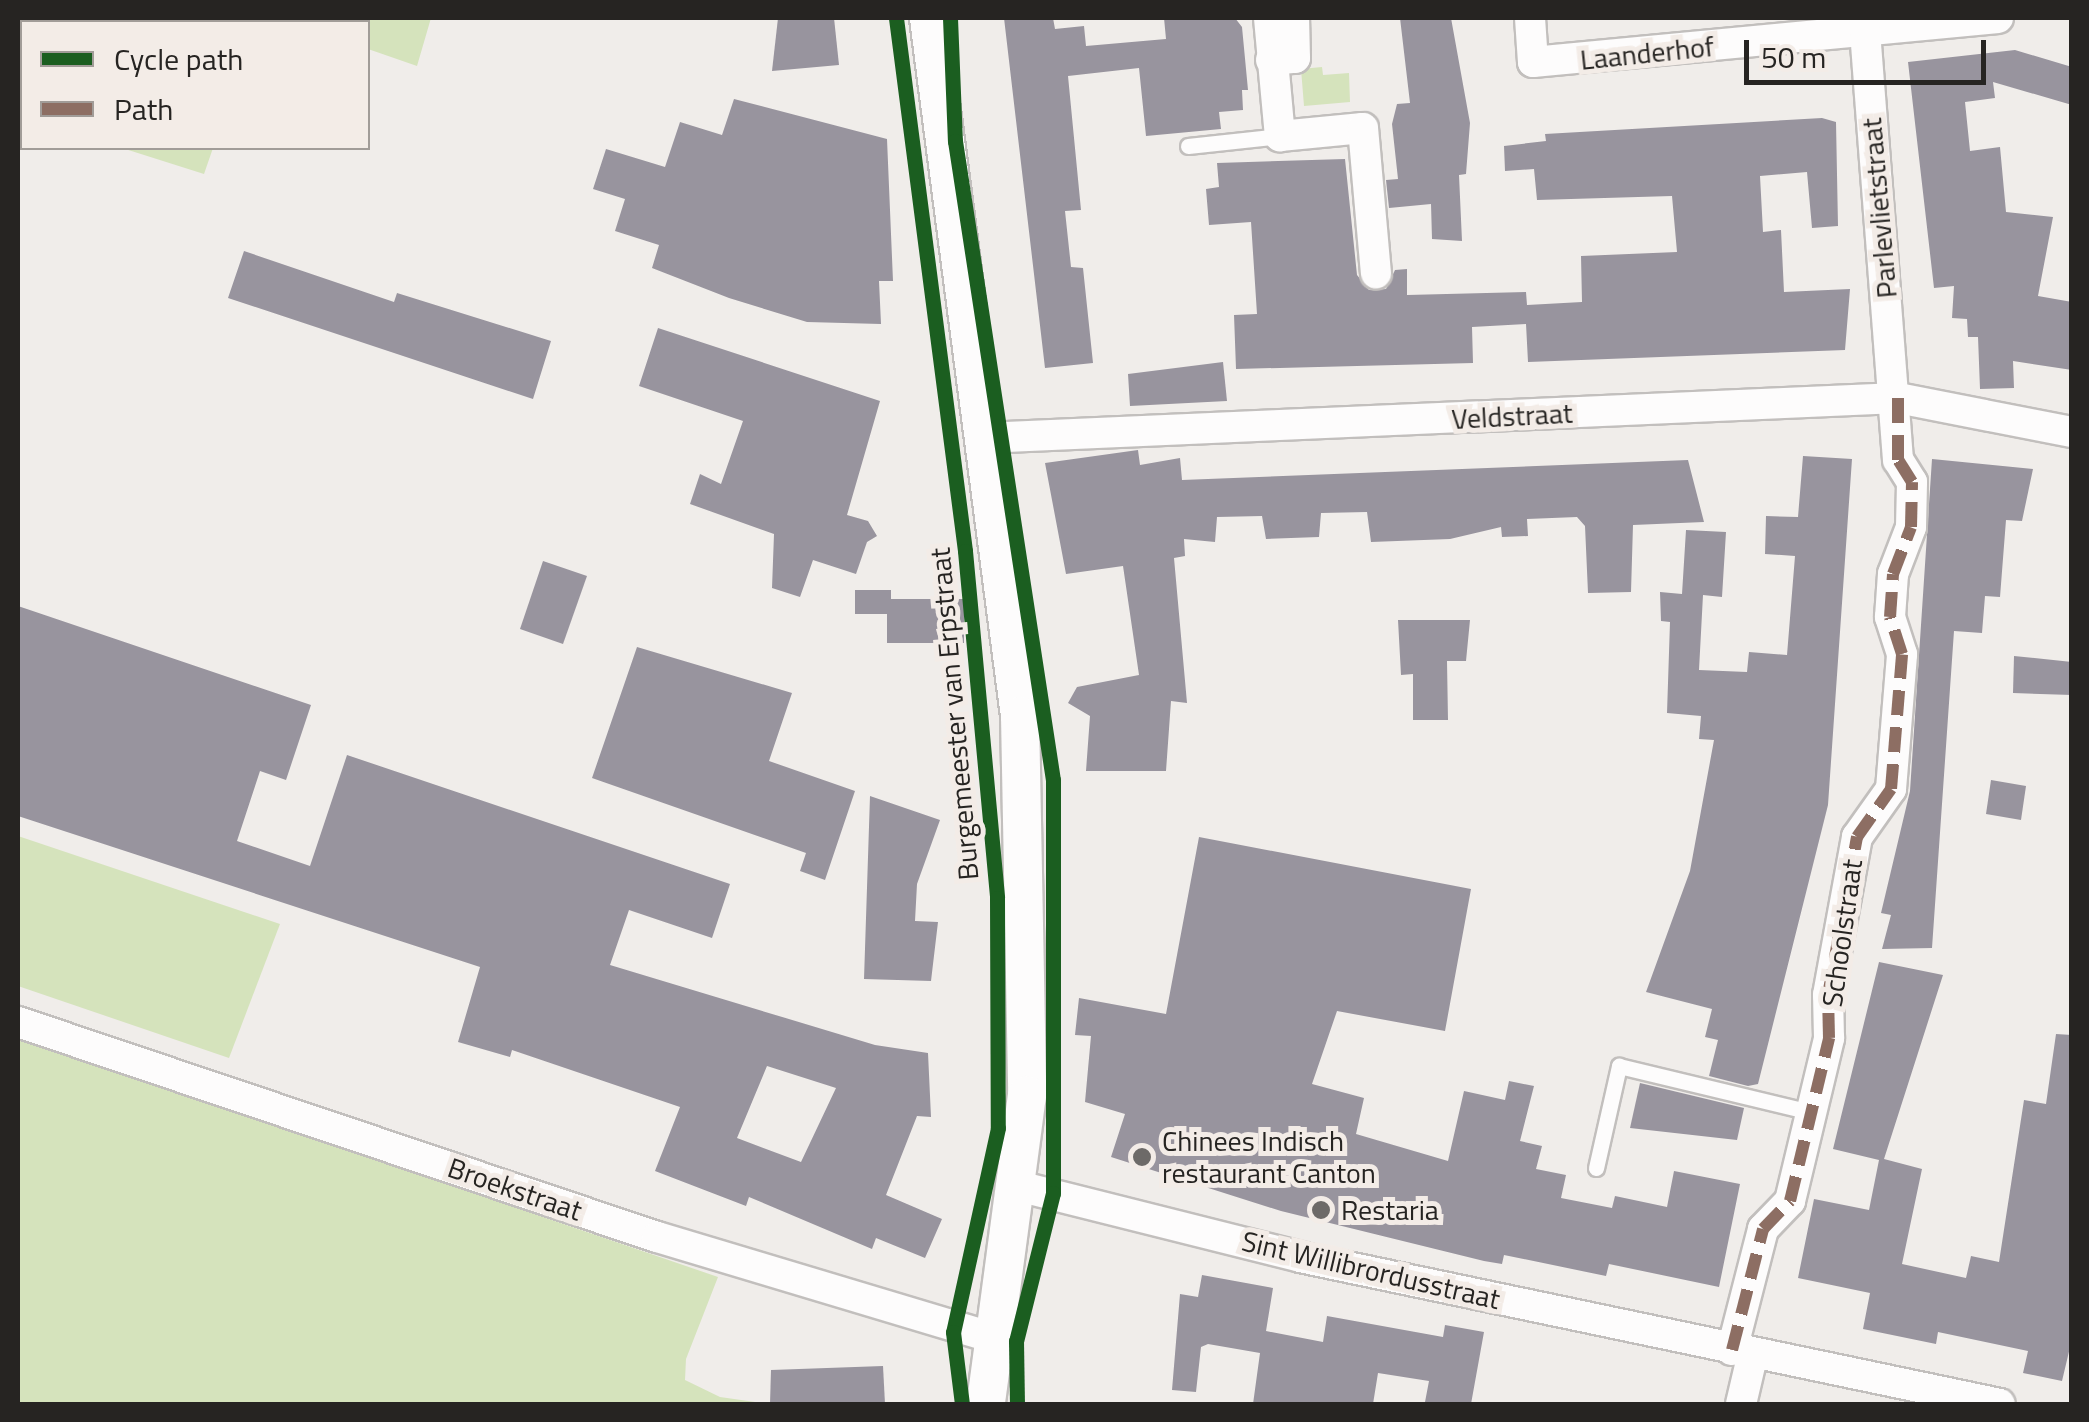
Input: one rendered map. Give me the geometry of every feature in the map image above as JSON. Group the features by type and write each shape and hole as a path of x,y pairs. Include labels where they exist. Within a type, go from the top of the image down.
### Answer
{"street":[{"name":"Burgemeester van Erpstraat","path":"929,18 1020,716 1027,1095 1018,1186 986,1404"},
{"path":"1269,18 1280,136 1363,128 1376,272"},
{"path":"1271,60 1294,58 1294,18"},
{"name":"Laanderhof","path":"1530,18 1534,62 1864,24"},
{"path":"1864,24 1998,18"},
{"name":"Parlevlietstraat","path":"1864,24 1898,398"},
{"name":"Veldstraat","path":"982,438 1898,398 2072,432"},
{"name":"Schoolstraat","path":"1742,1351 1763,1228 1790,1201 1829,1038 1828,995 1857,837 1892,789 1902,654 1891,603 1912,512 1912,482 1898,460 1898,398"},
{"name":"Broekstraat","path":"18,1022 731,1260 994,1338"},
{"name":"Sint Willibrordusstraat","path":"1018,1186 1300,1258 2000,1404"},
{"path":"1741,1404 1742,1351"}],"lane":[{"path":"1188,146 1280,136"},
{"path":"1596,1168 1619,1066 1810,1112"}],"green space":[{"path":"18,18 258,18 20,20 20,66"},
{"path":"270,18 431,18 417,66 370,50 370,20"},
{"path":"1322,67 1323,75 1349,73 1350,102 1304,106 1301,69"},
{"path":"128,150 212,150 204,174"},
{"path":"18,836 280,924 229,1058 18,986"},
{"path":"18,1037 718,1277 686,1359 685,1380 720,1397 770,1404 18,1404"}],"building":[{"path":"778,18 834,18 839,65 772,71"},
{"path":"1004,18 1053,18 1055,29 1084,26 1086,46 1166,39 1164,18 1235,18 1242,27 1248,90 1242,90 1243,110 1219,112 1221,129 1146,136 1139,68 1068,76 1081,210 1065,211 1071,267 1083,268 1093,363 1045,368"},
{"path":"1400,18 1451,18 1470,123 1466,174 1459,175 1462,241 1432,239 1431,204 1389,208 1386,180 1398,179 1392,124 1397,104 1410,103"},
{"path":"2015,50 2072,67 2072,105 1993,82 1995,98 1965,102 1970,151 2000,147 2006,212 2053,217 2038,296 2072,302 2072,370 2013,361 2014,388 1980,389 1978,337 1968,337 1967,319 1952,318 1954,286 1934,288 1908,62"},
{"path":"734,99 887,139 893,281 879,281 881,324 807,322 729,298 652,268 659,245 615,231 625,199 593,189 606,149 665,167 680,122 722,135"},
{"path":"1822,118 1836,122 1838,226 1812,228 1807,172 1760,176 1763,232 1781,230 1784,292 1850,289 1845,350 1528,362 1526,324 1472,327 1473,363 1236,369 1234,315 1257,314 1251,222 1209,225 1206,189 1219,187 1217,163 1345,159 1357,275 1369,290 1386,289 1395,270 1407,269 1407,295 1526,292 1527,305 1582,302 1581,256 1677,252 1672,196 1537,200 1534,169 1505,171 1504,146 1546,141 1545,134"},
{"path":"244,251 394,302 397,293 551,341 533,399 228,298"},
{"path":"658,328 880,401 847,515 868,521 877,536 867,542 856,574 813,560 800,597 772,588 774,534 690,504 700,474 721,484 743,421 639,386"},
{"path":"1223,362 1227,401 1130,406 1128,374"},
{"path":"1138,450 1140,465 1180,458 1182,480 1688,460 1704,522 1633,525 1631,592 1588,593 1585,526 1577,517 1527,519 1528,536 1502,537 1501,527 1450,539 1371,542 1367,512 1321,513 1319,537 1266,539 1262,516 1217,517 1215,542 1184,539 1185,556 1174,558 1187,703 1171,701 1166,771 1086,771 1090,716 1068,703 1077,687 1139,675 1123,566 1066,574 1045,463"},
{"path":"1803,456 1852,459 1828,805 1758,1084 1748,1086 1709,1076 1718,1040 1705,1037 1712,1009 1646,992 1690,871 1714,740 1699,739 1701,716 1667,713 1670,622 1661,621 1660,592 1682,594 1686,530 1726,532 1722,597 1703,595 1699,670 1747,672 1749,652 1787,655 1795,556 1765,554 1766,516 1798,517"},
{"path":"1932,459 2033,469 2022,521 2006,520 2000,597 1985,596 1982,633 1954,631 1932,948 1882,949 1891,915 1881,913 1910,791"},
{"path":"543,561 587,576 563,644 520,629"},
{"path":"855,590 891,590 891,599 964,599 964,643 887,643 887,614 855,614"},
{"path":"18,606 311,705 286,780 260,771 237,841 310,866 347,755 730,884 712,938 629,910 610,965 875,1045 928,1053 931,1117 917,1116 886,1195 942,1219 925,1258 876,1238 872,1249 749,1197 746,1206 655,1171 680,1107 512,1050 510,1057 458,1042 480,967 18,816","holes":["767,1066 836,1088 801,1162 737,1138"]},
{"path":"1398,620 1470,620 1466,661 1447,661 1448,720 1413,720 1413,674 1401,675"},
{"path":"637,647 792,693 769,761 855,791 825,880 800,871 806,853 592,778"},
{"path":"2014,656 2072,662 2072,695 2013,693"},
{"path":"1991,780 2026,786 2021,820 1986,814"},
{"path":"870,796 940,820 917,884 915,921 938,922 931,981 864,979"},
{"path":"1199,837 1471,889 1445,1031 1337,1011 1312,1084 1364,1098 1356,1134 1448,1161 1464,1091 1505,1100 1509,1081 1534,1086 1520,1141 1542,1146 1536,1169 1566,1175 1561,1198 1612,1208 1615,1196 1667,1207 1674,1171 1740,1184 1719,1287 1609,1264 1606,1276 1504,1255 1502,1264 1484,1261 1281,1211 1111,1157 1125,1114 1085,1102 1091,1036 1075,1035 1079,998 1166,1014"},
{"path":"1879,962 1943,975 1884,1159 1922,1169 1902,1264 1966,1278 1971,1256 1999,1262 2024,1100 2046,1104 2056,1034 2072,1035 2072,1339 2062,1381 2023,1373 2028,1351 1938,1332 1936,1344 1863,1329 1870,1293 1798,1278 1814,1199 1869,1210 1879,1160 1833,1149"},
{"path":"1640,1083 1744,1108 1737,1140 1630,1128"},
{"path":"1202,1275 1273,1288 1266,1331 1323,1342 1327,1316 1443,1337 1445,1325 1484,1332 1471,1404 1425,1402 1429,1381 1378,1373 1373,1404 1253,1404 1260,1353 1208,1344 1201,1347 1196,1392 1172,1390 1180,1294 1198,1297"},
{"path":"883,1366 885,1404 770,1404 771,1370"}],"marked path":[{"path":"1732,1350 1763,1229 1790,1201 1829,1038 1828,995 1857,837 1891,789 1902,654 1890,617 1893,574 1911,527 1912,482 1898,460 1898,398"}],"cycle path":[{"path":"896,18 965,551 997,898 998,1128 953,1332 962,1404"},
{"path":"950,18 955,141 1053,780 1053,1193 1016,1341 1017,1404"}],"place":[{"name":"Chinees Indisch restaurant Canton","path":"1142,1157"},
{"name":"Restaria","path":"1321,1210"}]}
